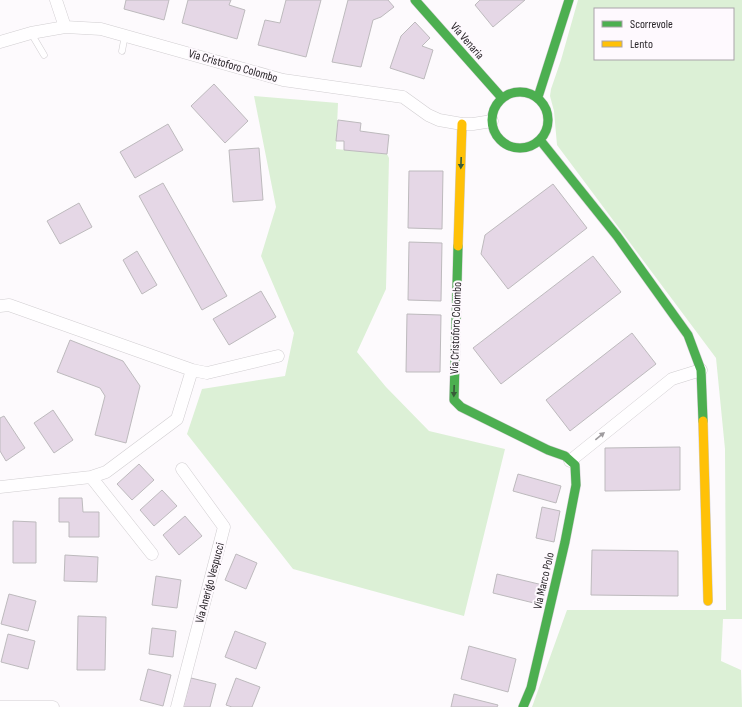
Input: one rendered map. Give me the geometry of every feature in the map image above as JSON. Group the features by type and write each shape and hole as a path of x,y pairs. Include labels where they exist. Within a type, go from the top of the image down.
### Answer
{"street":[{"path":"56,0 65,28"},
{"name":"Via Venaria","path":"415,0 502,98"},
{"path":"538,97 569,0"},
{"name":"Via Cristoforo Colombo","path":"0,42 31,33 65,28 100,29 283,80 307,85 403,97 439,120 462,124 473,124 492,120"},
{"path":"520,91 530,93 538,97 546,108 548,118 548,126 545,134 533,145 515,147 508,145 497,135 492,120 494,109 502,98 514,92 520,91"},
{"name":"Via Cristoforo Colombo","path":"462,124 454,400 461,408 548,450 565,456 570,461"},
{"path":"540,140 617,236 688,335 701,370 708,601"},
{"path":"0,306 9,304 192,370 207,373 278,356"},
{"path":"0,487 90,477 106,472 177,419 192,370"},
{"path":"570,461 672,379 701,370"},
{"name":"Via Marco Polo","path":"523,707 531,688 571,513 576,485 575,465 570,461"},
{"name":"Via Anerigo Vespucci","path":"176,707 224,527 182,469"},
{"path":"90,477 152,554"},
{"path":"0,706 53,707"}],"lane":[{"path":"31,33 44,55"},
{"path":"122,51 125,35"}],"green space":[{"path":"578,0 742,0 742,619 723,619 721,661 741,670 742,707 532,707 567,610 726,610 725,449 716,358 557,145 554,111 550,96"},
{"path":"254,96 338,103 336,149 387,154 389,158 386,289 357,352 386,387 429,431 505,449 464,616 293,569 187,434 202,389 285,376 294,333 261,256 276,207"}],"building":[{"path":"126,0 169,0 164,20 124,9"},
{"path":"188,0 231,0 229,5 245,10 237,39 182,23"},
{"path":"286,0 321,0 306,57 258,45 265,20 280,23"},
{"path":"348,0 388,0 394,7 381,17 373,20 361,67 332,62"},
{"path":"480,0 525,0 493,27 475,5"},
{"path":"415,22 430,38 422,46 433,50 424,79 390,68 401,36"},
{"path":"214,84 248,121 225,143 191,106"},
{"path":"338,120 361,123 360,131 389,135 387,154 344,150 344,141 336,141"},
{"path":"168,124 183,150 135,178 120,152"},
{"path":"259,148 263,200 233,202 229,150"},
{"path":"409,171 443,171 442,229 408,228"},
{"path":"163,183 227,296 202,310 139,196"},
{"path":"553,184 587,228 508,289 481,254 485,235"},
{"path":"79,203 92,227 60,244 47,221"},
{"path":"409,242 442,243 441,301 408,300"},
{"path":"137,251 157,285 142,294 123,260"},
{"path":"593,256 621,292 501,384 473,348"},
{"path":"261,291 276,317 229,345 213,319"},
{"path":"407,314 441,315 440,372 406,372"},
{"path":"632,333 656,364 570,431 546,400"},
{"path":"70,340 123,361 140,386 126,443 95,435 105,396 100,388 57,372"},
{"path":"53,410 73,440 54,453 34,423"},
{"path":"4,416 25,448 6,461 0,451 0,418"},
{"path":"680,447 680,490 605,491 605,448"},
{"path":"139,464 154,480 132,500 117,484"},
{"path":"518,474 561,486 556,503 513,491"},
{"path":"162,490 177,506 154,526 140,510"},
{"path":"59,498 82,498 83,512 99,512 99,537 69,537 69,522 59,522"},
{"path":"542,507 560,511 554,542 536,538"},
{"path":"185,516 202,536 179,555 163,535"},
{"path":"13,521 36,522 36,563 13,563"},
{"path":"592,550 678,551 678,596 591,595"},
{"path":"236,554 257,563 246,589 225,580"},
{"path":"65,555 98,557 97,582 64,581"},
{"path":"497,574 547,586 542,605 493,593"},
{"path":"156,576 181,580 177,608 152,605"},
{"path":"9,594 36,601 28,631 1,624"},
{"path":"78,616 106,617 105,670 77,670"},
{"path":"152,628 176,631 173,657 149,654"},
{"path":"235,631 266,643 256,669 225,657"},
{"path":"8,634 35,641 28,669 1,662"},
{"path":"469,646 516,659 508,692 461,679"},
{"path":"148,669 171,675 163,706 140,700"},
{"path":"191,678 216,684 210,707 183,707"},
{"path":"236,678 260,687 252,707 232,707 226,705"},
{"path":"454,694 498,705 497,707 451,707"}],"traffic: fast":[{"path":"415,0 502,98"},
{"path":"538,97 569,0"},
{"path":"520,92 531,94 540,100 546,109 548,120 546,131 540,140 531,146 520,148 509,146 500,140 494,131 492,120 494,109 500,100 509,94 520,92"},
{"path":"540,140 617,236 688,335 701,370 703,421"},
{"path":"458,246 454,400 461,407 548,450 565,456 575,465 576,485 565,542 531,688 523,707"}],"traffic: slow":[{"path":"458,246 462,124"},
{"path":"703,421 708,601"}]}
